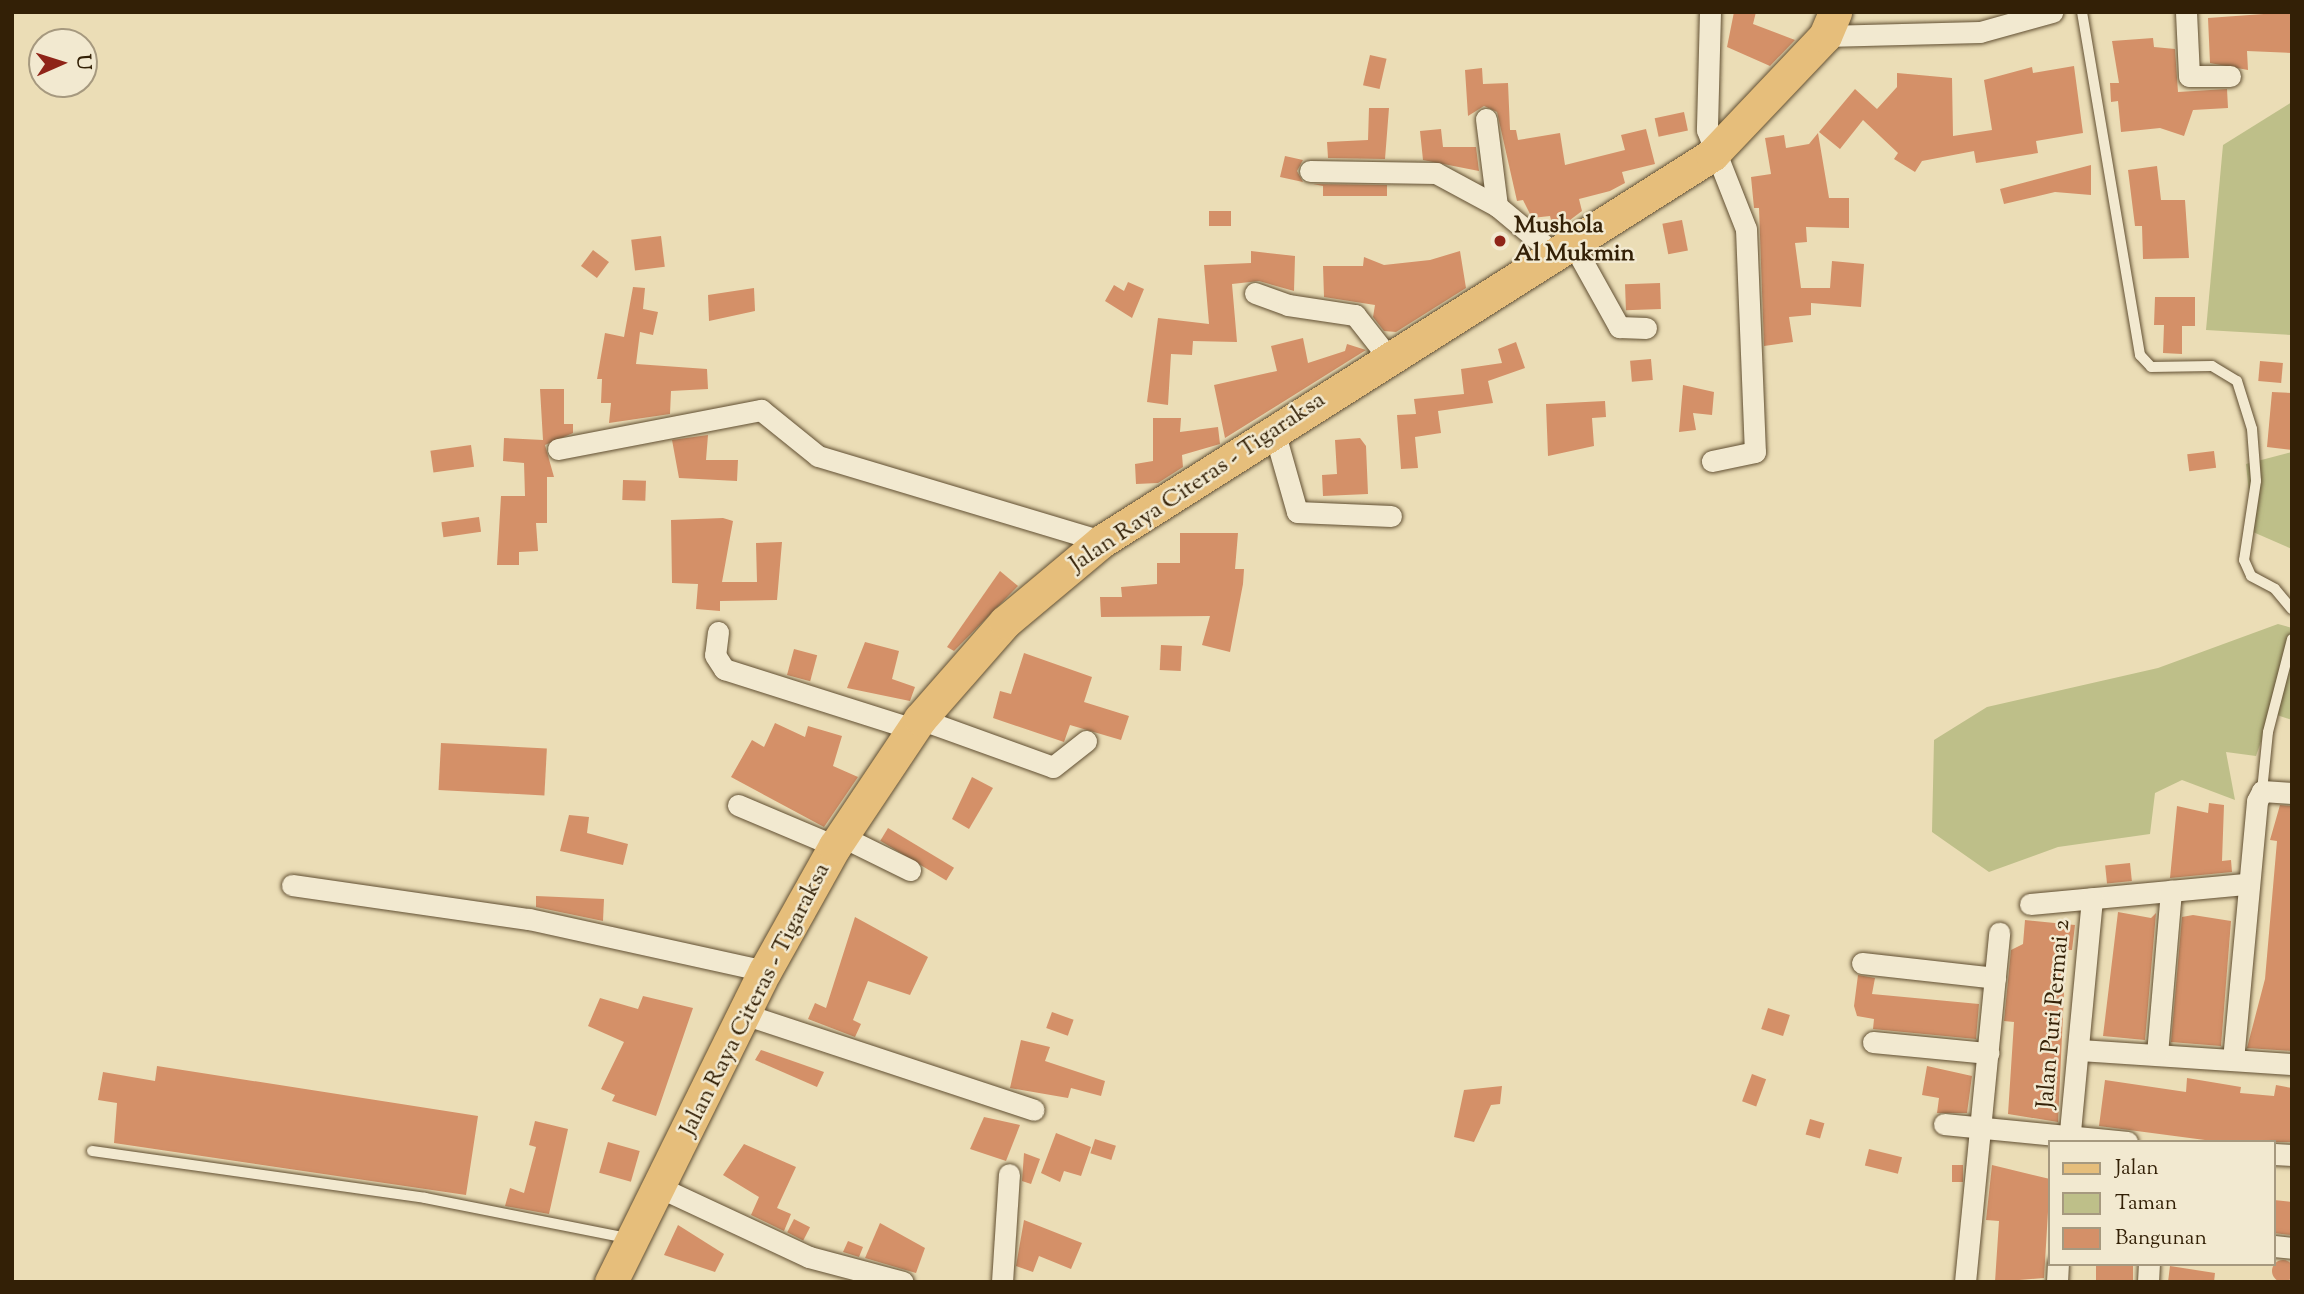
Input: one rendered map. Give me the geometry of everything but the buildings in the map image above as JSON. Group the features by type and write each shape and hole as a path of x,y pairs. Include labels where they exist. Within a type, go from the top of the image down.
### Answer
{"main road":[{"name":"Jalan Raya Citeras - Tigaraksa","path":"611,1282 661,1188 765,971 838,841 916,724 1005,622 1102,541 1388,357 1566,251 1712,155 1830,24"}],"street":[{"path":"1710,12 1712,155 1741,204 1746,229 1755,452 1712,461"},
{"path":"1830,24 1980,32 2052,12"},
{"path":"2186,12 2189,76 2230,76"},
{"path":"1486,119 1497,206"},
{"path":"1310,171 1436,173 1497,206 1566,251 1619,327 1646,328"},
{"path":"1255,293 1355,315 1388,357"},
{"path":"558,449 761,410 818,456 1102,541"},
{"path":"1275,431 1297,512 1391,516"},
{"path":"718,632 715,655 724,669 916,724 1053,767 1086,741"},
{"path":"2234,1060 2245,884 2262,791 2292,793"},
{"path":"738,804 910,870"},
{"path":"2030,904 2245,884"},
{"path":"292,885 529,919 765,971"},
{"path":"2157,1055 2171,891"},
{"name":"Jalan Puri Permai 2","path":"2070,1139 2092,898"},
{"path":"1965,1282 1999,933"},
{"path":"1862,963 1995,978"},
{"path":"744,1014 1034,1110"},
{"path":"1873,1042 1988,1053"},
{"path":"2079,1050 2292,1064"},
{"path":"1944,1124 2089,1140"},
{"path":"1002,1282 1009,1174"},
{"path":"661,1188 809,1257 903,1282"}],"lane":[{"path":"2082,12 2140,355 2151,367 2212,366 2237,381 2255,457 2246,570 2292,609"},
{"path":"2262,791 2268,732 2292,639"},
{"path":"92,1151 425,1198 633,1239"}],"green space":[{"path":"2292,102 2292,335 2206,330 2223,145"},
{"path":"2292,452 2292,549 2253,532 2246,464"},
{"path":"2278,624 2292,628 2292,720 2271,713 2256,756 2226,752 2235,800 2182,780 2155,793 2150,834 2058,847 1989,872 1932,832 1934,740 1987,707 2158,668"}],"place":[{"name":"Mushola Al Mukmin","path":"1500,241"}]}
